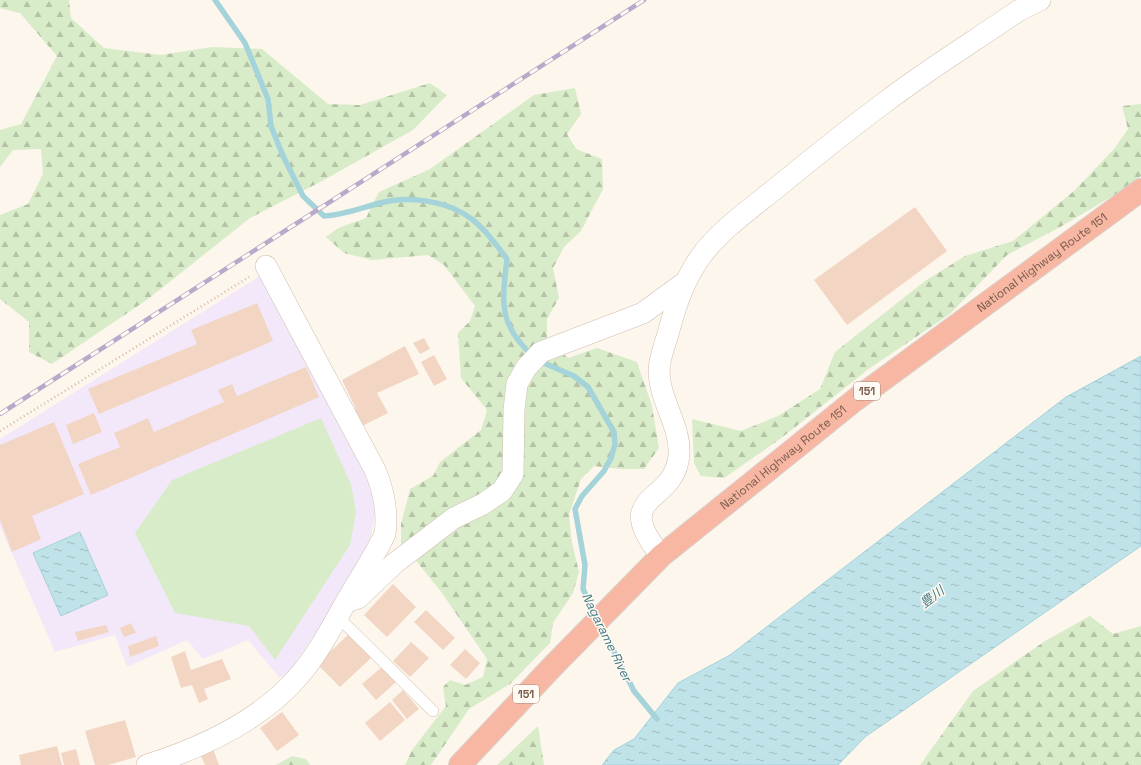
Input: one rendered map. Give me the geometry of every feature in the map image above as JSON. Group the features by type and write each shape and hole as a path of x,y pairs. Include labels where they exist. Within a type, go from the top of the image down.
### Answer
{"highway":[{"name":"National Highway Route 151","path":"460,765 600,617 661,556 855,400 1141,190"}],"street":[{"path":"661,556 647,539 640,523 643,506 674,477 678,460 680,443 659,377 660,363 684,283 700,257 728,228 802,167 885,102 1018,11 1040,0"},
{"path":"147,765 190,750 238,725 272,702 298,678 342,610 385,534 387,519 384,489 266,266"},
{"path":"342,610 358,598 395,564 454,518 483,504 502,491 513,474 516,384 526,368 541,352 643,313 684,283"}],"lane":[{"path":"342,610 433,711"}],"path":[{"path":"0,431 266,266"}],"shaded area":[{"path":"263,274 370,479 375,514 370,541 321,626 286,676 279,677 248,640 203,659 187,640 127,667 115,635 55,652 0,526 0,439"}],"green space":[{"path":"0,0 69,0 71,18 104,48 161,55 212,47 262,49 328,104 360,105 430,83 447,95 413,130 322,181 250,218 148,299 52,364 29,352 29,322 0,299 0,215 28,204 43,174 41,149 13,150 0,167 0,130 21,124 57,56 20,13 0,8"},
{"path":"575,88 581,114 567,134 576,149 602,159 603,189 581,231 564,247 553,268 559,298 547,319 547,341 568,358 597,348 637,362 652,406 659,448 644,469 620,469 594,466 581,479 569,515 572,543 579,572 573,593 553,623 550,643 510,684 469,709 431,765 405,765 412,750 446,706 443,687 450,680 465,685 483,677 487,659 442,593 401,542 401,524 410,489 433,476 440,462 481,430 487,410 461,378 458,333 470,321 475,306 444,265 428,255 372,260 344,253 326,237 338,228 366,218 379,192 430,169 534,95"},
{"path":"1141,104 1141,176 1116,194 1062,226 1007,255 950,314 870,368 780,439 724,478 701,476 694,463 692,419 741,431 778,416 820,389 835,352 925,281 965,256 1013,241 1074,191 1114,149 1128,129 1122,106"},
{"path":"321,418 351,484 356,512 350,545 275,660 249,626 175,613 135,533 172,480"},
{"path":"1090,616 1113,634 1141,626 1141,765 920,765 973,691 1045,641"},
{"path":"538,726 544,765 497,765"},
{"path":"292,756 306,759 310,765 276,765"}],"water":[{"name":"豊川","path":"1141,356 1141,546 865,737 838,765 602,765 614,750 634,739 678,683 730,655 1066,397"},
{"path":"80,532 108,595 61,616 33,553"}],"building":[{"path":"915,207 947,251 847,325 814,280"},
{"path":"257,303 273,341 99,414 88,389 197,344 191,330"},
{"path":"424,338 430,349 420,354 413,343"},
{"path":"405,346 419,374 377,393 388,413 356,429 348,414 356,409 342,380"},
{"path":"434,355 447,379 434,386 421,362"},
{"path":"306,367 319,397 91,495 78,464 120,447 114,433 148,418 154,432 224,402 218,390 232,384 237,396"},
{"path":"94,413 102,432 73,444 66,425"},
{"path":"54,422 84,494 32,516 41,539 12,552 0,520 0,445"},
{"path":"393,584 416,607 387,637 364,615"},
{"path":"426,610 455,638 443,650 414,622"},
{"path":"131,623 136,633 124,637 120,628"},
{"path":"106,625 109,632 78,641 75,632"},
{"path":"350,633 372,657 340,687 317,664"},
{"path":"156,636 159,646 130,657 128,646"},
{"path":"411,642 429,658 410,677 393,661"},
{"path":"465,649 480,663 466,679 450,665"},
{"path":"185,651 191,670 222,659 231,679 204,689 208,699 199,703 192,685 181,688 171,657"},
{"path":"382,667 396,682 376,700 362,684"},
{"path":"403,690 419,709 407,719 392,700"},
{"path":"390,702 405,720 380,741 365,723"},
{"path":"282,712 299,735 277,751 260,728"},
{"path":"125,720 136,757 108,765 95,765 85,731"},
{"path":"57,746 62,765 21,765 19,755"},
{"path":"76,749 80,765 64,765 61,753"},
{"path":"213,749 219,765 205,765 200,754"}],"waterway":[{"name":"Nagarame River","path":"215,0 245,43 268,99 271,126 283,156 303,196 324,216 345,213 380,203 404,200 429,201 453,208 463,213 478,224 507,259 504,288 505,312 513,333 532,355"},
{"name":"Nagarame River","path":"539,361 574,376 588,387 614,432 615,444 611,458 604,471 582,496 575,509 585,565 583,589 596,616"},
{"name":"Nagarame River","path":"600,624 634,691 657,719"}],"railway":[{"path":"0,414 644,0"}]}
